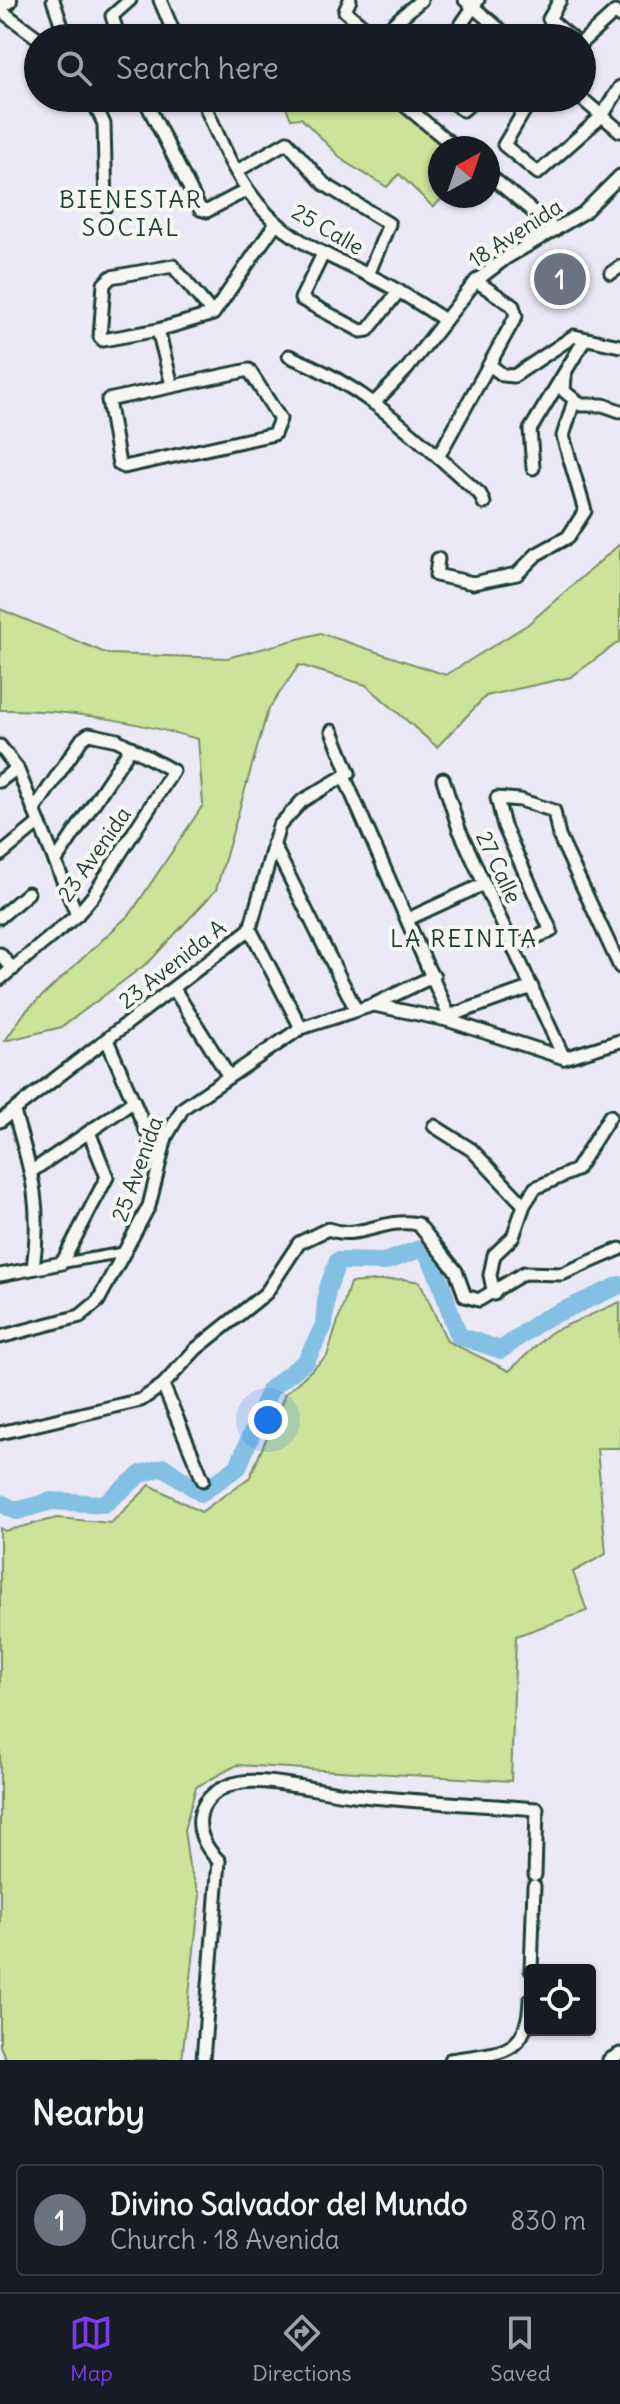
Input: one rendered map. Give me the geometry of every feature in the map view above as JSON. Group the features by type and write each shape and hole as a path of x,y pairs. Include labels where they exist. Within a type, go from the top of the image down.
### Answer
{"main road":[{"path":"0,3 7,0"}],"street":[{"path":"53,0 61,24"},
{"path":"114,24 112,17 130,0"},
{"path":"160,0 170,24"},
{"path":"394,24 421,0"},
{"path":"555,24 549,19 560,0"},
{"path":"460,24 472,2 495,24"},
{"path":"347,5 365,24"},
{"path":"0,10 24,28"},
{"path":"596,31 617,15"},
{"path":"520,112 504,145 538,173 602,116 620,87"},
{"path":"596,111 620,131"},
{"path":"98,112 104,124 106,206"},
{"path":"151,112 200,209 207,211 247,190"},
{"name":"25 Calle","path":"209,112 247,190 276,223 323,254 399,291 445,320"},
{"path":"413,112 442,136"},
{"path":"237,171 287,142 324,184 389,224 368,275"},
{"name":"18 Avenida","path":"375,402 476,281 506,258 600,199 620,176"},
{"path":"500,184 555,230"},
{"path":"213,314 182,273 170,266 111,277 104,284 100,337 103,340 158,330 213,314 276,223"},
{"path":"323,254 301,299 361,331 368,330 399,291"},
{"path":"438,457 491,366 516,311 476,281"},
{"path":"158,330 172,385"},
{"path":"491,366 503,375 514,376 571,337 620,346"},
{"path":"533,468 530,430 585,339"},
{"path":"289,356 321,369 375,402 480,494 484,503"},
{"path":"249,370 280,419 274,434 124,467 119,464 108,400 172,385 249,370"},
{"path":"565,375 564,391 574,401 620,411"},
{"path":"438,559 436,575 473,583 517,574 537,554 568,537 585,511 563,436 574,401"},
{"path":"332,731 347,774 434,976 448,1018 532,987"},
{"path":"34,810 86,735 117,740 131,747 55,862"},
{"path":"0,746 17,768 77,915"},
{"name":"23 Avenida","path":"0,979 77,915 93,896 173,771 131,747"},
{"path":"0,781 17,768"},
{"name":"23 Avenida A","path":"0,1121 250,929 273,844 287,814 347,774"},
{"name":"27 Calle","path":"443,779 459,829 564,1058"},
{"path":"514,946 551,931 504,826 497,798 520,800 554,811 559,836 616,948 620,967"},
{"path":"0,855 39,823"},
{"path":"273,844 355,1008"},
{"path":"408,919 484,884"},
{"path":"0,917 28,893"},
{"path":"250,929 301,1028"},
{"path":"0,954 13,969"},
{"name":"25 Avenida","path":"0,1337 80,1316 98,1301 149,1206 159,1160 175,1118 228,1075 301,1028 355,1008 373,1005 434,976"},
{"path":"174,989 228,1075"},
{"name":"25 Avenida","path":"373,1005 448,1018 564,1058"},
{"path":"107,1040 159,1160"},
{"path":"564,1058 620,1041"},
{"path":"32,1171 134,1101"},
{"path":"14,1112 32,1171 40,1225 33,1268"},
{"path":"494,1294 490,1275 494,1255 513,1237 524,1205 535,1188 576,1170 610,1116"},
{"path":"434,1126 472,1150 524,1205"},
{"path":"62,1263 107,1177 89,1132"},
{"path":"0,1433 141,1400 163,1385 196,1349 266,1293 299,1243 328,1229 345,1235 396,1220 418,1224 456,1271 465,1296 479,1300 494,1294 524,1273 562,1274 620,1249"},
{"path":"0,1275 126,1252"},
{"path":"163,1385 203,1480"},
{"path":"203,2060 219,1861 202,1842 200,1809 206,1798 216,1791 244,1782 355,1795 537,1809 531,1964"},
{"path":"450,2060 506,2051 518,2044 524,2030"},
{"path":"609,2060 620,2054"}],"green space":[{"path":"288,112 419,112 448,136 428,136 428,202 399,174 387,187 345,162 301,118 291,119"},
{"path":"620,544 620,641 571,677 486,696 437,747 366,685 299,665 268,710 216,890 150,961 62,1027 5,1041 25,1012 131,913 203,805 198,739 100,717 0,710 0,609 108,654 227,658 320,633 446,675 527,625"},
{"path":"403,1279 420,1282 447,1341 509,1371 551,1332 620,1302 620,1448 597,1448 606,1554 573,1572 587,1611 516,1636 511,1781 237,1765 196,1787 184,1830 189,1866 200,1895 182,2060 6,2060 0,2046 0,1528 5,1531 57,1518 111,1523 150,1485 201,1512 250,1477 285,1394 327,1356 350,1283"}],"waterway":[{"path":"0,1503 17,1511 51,1501 104,1504 141,1474 164,1467 201,1493 238,1467 270,1389 306,1361 324,1325 327,1290 338,1261 384,1262 423,1248 439,1279 459,1336 501,1350 542,1320 620,1285"}],"place":[{"name":"Divino Salvador del Mundo","path":"560,279"}],"district":[{"name":"BIENESTAR SOCIAL","path":"131,213"},
{"name":"LA REINITA","path":"464,938"}]}
